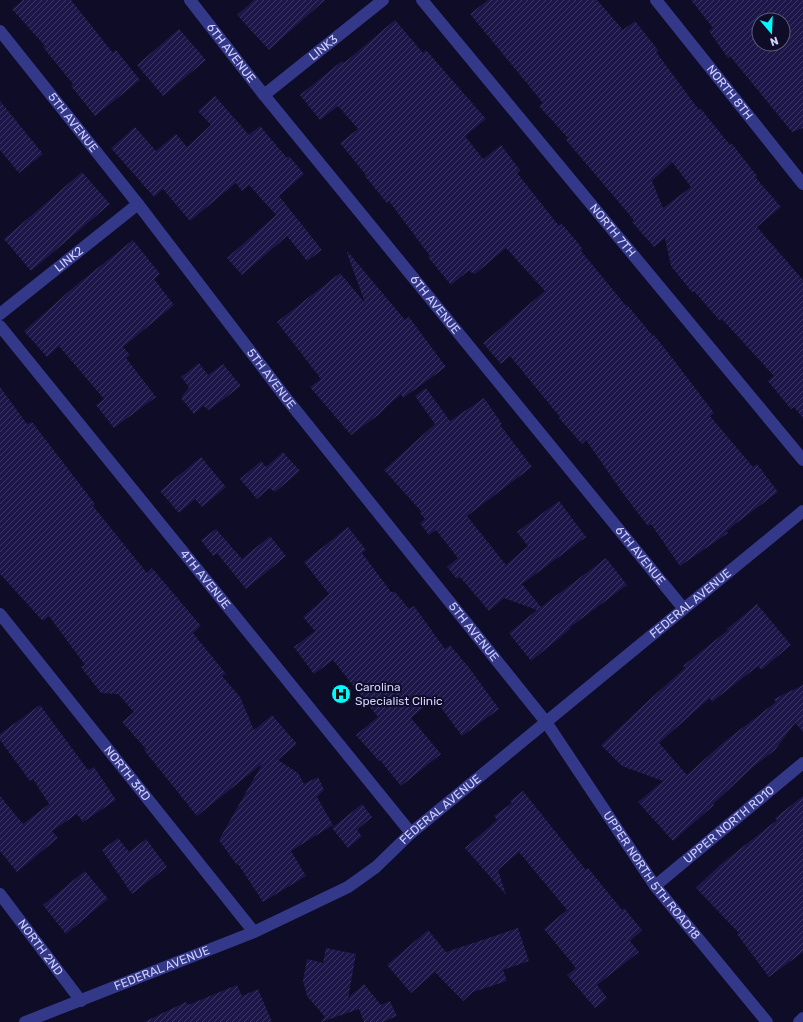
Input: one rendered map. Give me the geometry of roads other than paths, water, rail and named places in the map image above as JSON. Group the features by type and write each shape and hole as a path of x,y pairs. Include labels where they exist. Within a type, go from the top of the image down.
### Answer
{"street":[{"name":"6TH AVENUE","path":"190,0 264,95 683,608"},
{"name":"LINK3","path":"264,95 383,0"},
{"name":"NORTH 7TH","path":"422,0 803,460"},
{"name":"NORTH 8TH","path":"656,0 803,184"},
{"name":"5TH AVENUE","path":"0,31 138,204 286,398 546,722"},
{"name":"LINK2","path":"0,314 138,204"},
{"name":"4TH AVENUE","path":"0,326 411,832"},
{"name":"FEDERAL AVENUE","path":"25,1022 254,932 348,887 376,867 411,832 803,511"},
{"name":"NORTH 3RD","path":"0,614 254,932"},
{"name":"UPPER NORTH 5TH ROAD18","path":"546,722 655,886 767,1022"},
{"name":"UPPER NORTH RD10","path":"655,886 803,763"},
{"name":"NORTH 2ND","path":"0,894 80,1001"},
{"path":"799,1022 803,1018"}],"place":[{"name":"Carolina Specialist Clinic","path":"341,694"}]}
